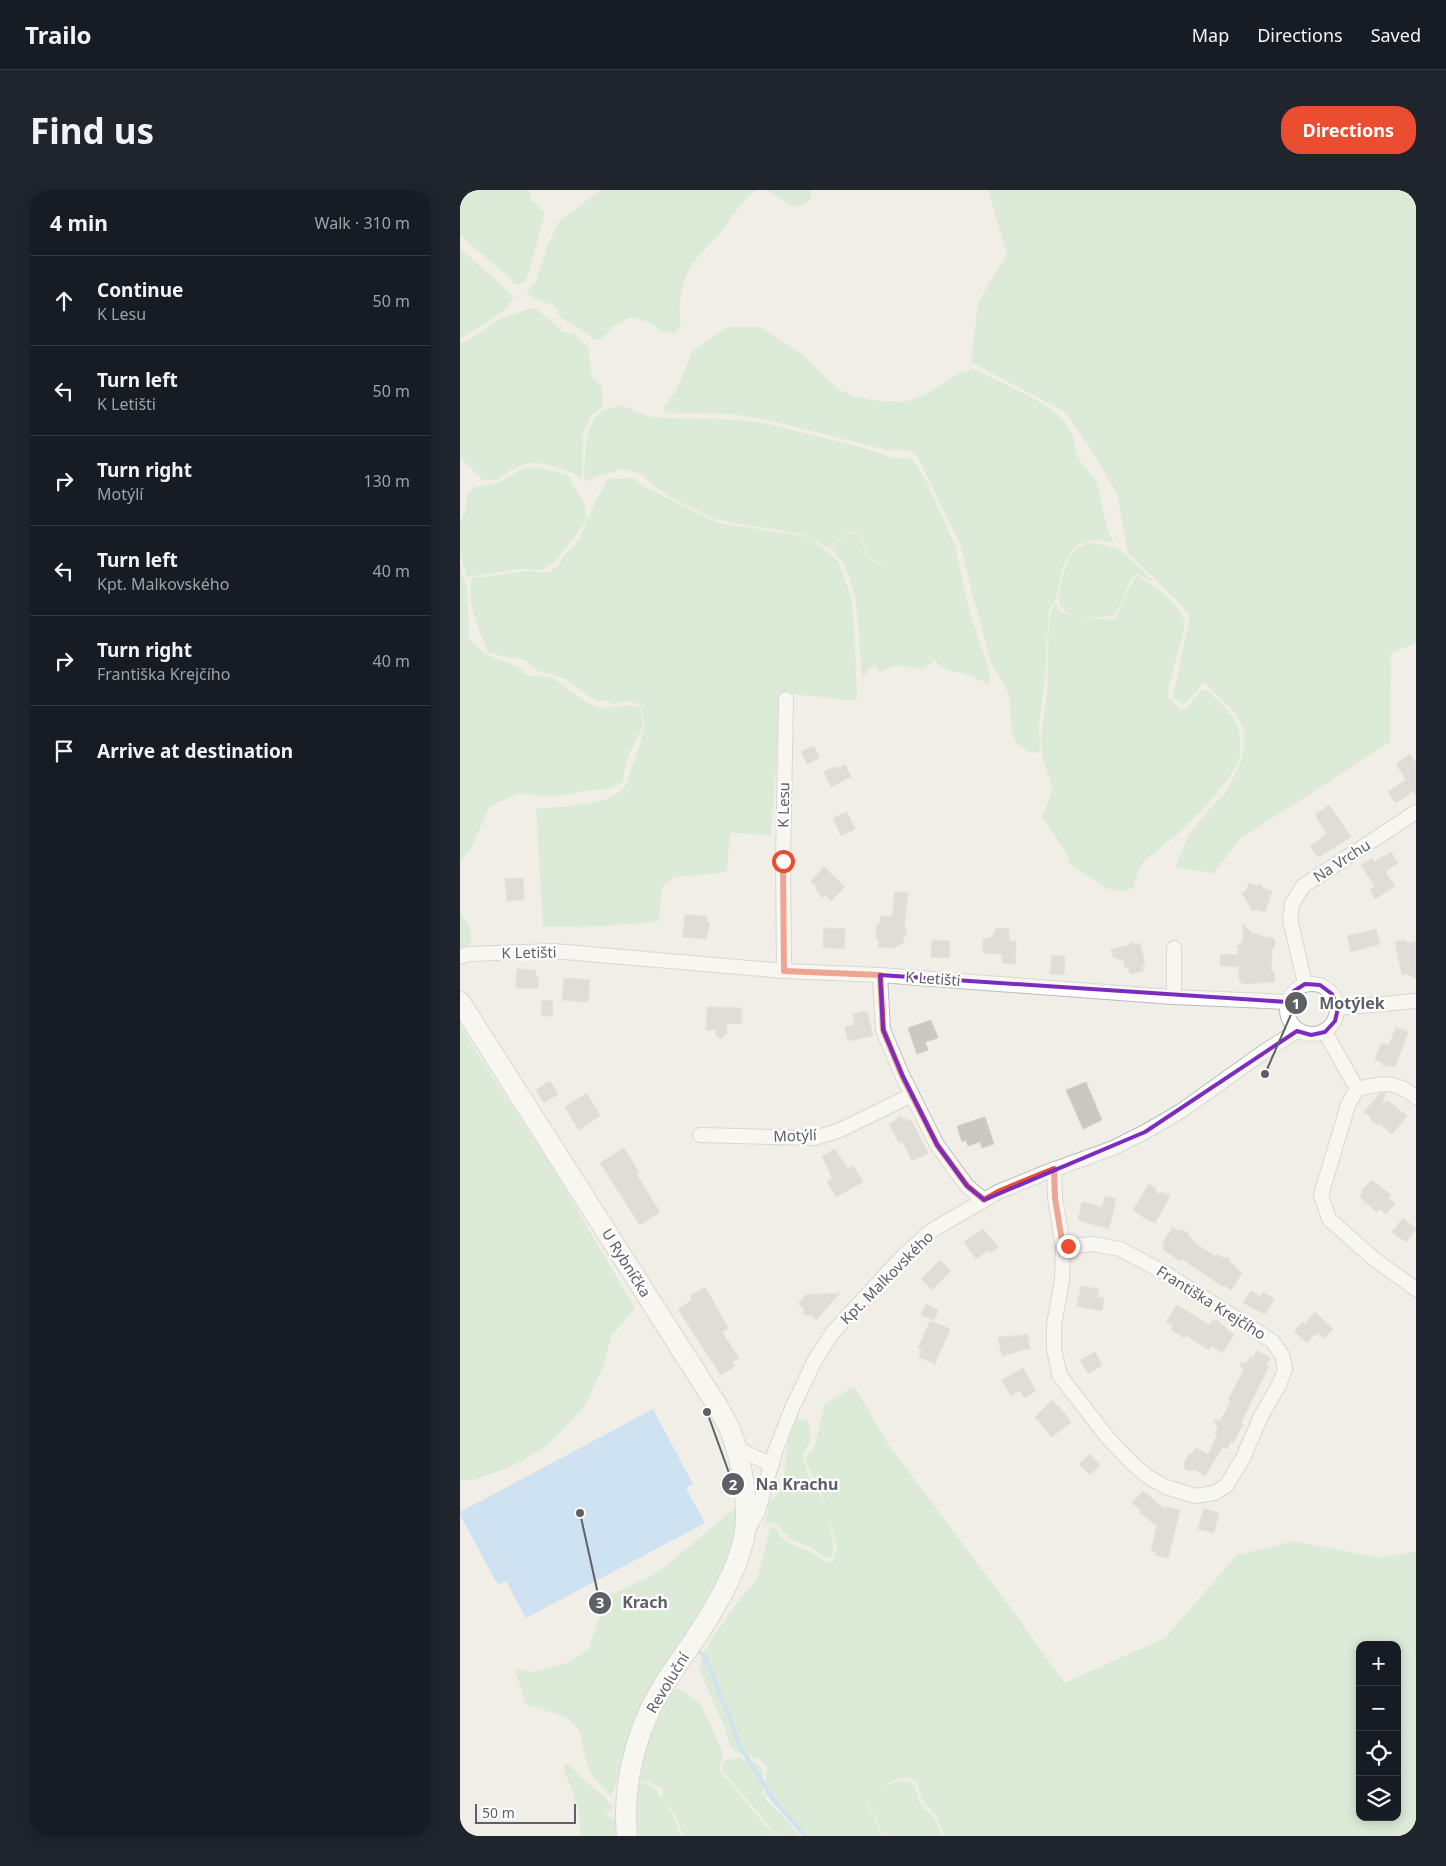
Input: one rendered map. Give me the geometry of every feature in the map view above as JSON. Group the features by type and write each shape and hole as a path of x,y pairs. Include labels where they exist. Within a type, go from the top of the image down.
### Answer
{"street":[{"name":"K Lesu","path":"784,971 783,861 786,699"},
{"name":"Na Vrchu","path":"1305,984 1290,919 1292,904 1303,886 1416,812"},
{"path":"1173,997 1174,948"},
{"name":"K Letišti","path":"460,957 468,954 554,951 784,971 880,975 1173,997 1287,1002"},
{"path":"880,975 883,1030 912,1095 937,1145 967,1186 984,1200"},
{"path":"1305,984 1320,985 1332,994 1338,1008 1335,1022 1325,1032 1311,1035 1297,1030 1287,1018 1287,1002 1294,991 1305,984"},
{"path":"1338,1008 1416,1001"},
{"name":"U Rybníčka","path":"460,1002 718,1407 730,1429 740,1464 745,1502 743,1540"},
{"name":"Kpt. Malkovského","path":"743,1540 758,1510 793,1406 815,1360 833,1332 878,1282 931,1231 998,1192 1113,1148 1145,1132 1181,1111 1297,1030"},
{"path":"1325,1032 1357,1089"},
{"path":"1416,1097 1406,1088 1394,1084 1376,1084 1357,1089 1348,1105 1322,1195 1329,1219 1374,1260 1416,1289"},
{"name":"Motýlí","path":"700,1135 814,1138 838,1131 912,1095"},
{"name":"Františka Krejčího","path":"1054,1169 1055,1198 1063,1247 1062,1280 1054,1325 1054,1350 1060,1376 1108,1438 1148,1477 1166,1487 1195,1496 1214,1493 1226,1486 1242,1460 1261,1416 1279,1385 1285,1368 1282,1356 1272,1342 1164,1273 1120,1249 1092,1244 1063,1247"},
{"path":"736,1448 772,1465"},
{"name":"Revoluční","path":"628,1836 626,1794 630,1769 648,1713 666,1681 702,1628 724,1590 743,1540"}],"highlighted area":[{"path":"880,975 1287,1002 1294,991 1305,984 1320,985 1332,994 1338,1008 1335,1021 1325,1032 1311,1035 1297,1031 1145,1132 984,1200 967,1186 937,1145 902,1075 883,1030"}],"green space":[{"path":"460,190 530,190 531,199 545,213 525,282 516,284 460,235"},
{"path":"601,190 757,190 743,202 688,272 681,294 681,325 675,333 661,332 651,323 630,317 614,326 602,339 593,339 587,333 562,319 553,305 526,294 537,279 547,247 560,220"},
{"path":"767,190 811,190 811,200 794,208"},
{"path":"988,190 1416,190 1416,643 1391,653 1390,742 1240,839 1214,873 1175,868 1188,837 1205,814 1227,791 1242,759 1245,732 1236,714 1204,683 1184,705 1173,697 1190,616 1128,553 1117,494 1091,449 1065,412 971,362 978,303 1007,253"},
{"path":"460,248 514,297 505,310 460,339"},
{"path":"529,309 537,309 562,331 576,335 588,348 592,378 602,386 603,406 591,416 583,433 582,477 548,465 528,463 518,466 497,480 483,480 460,457 460,344 498,320"},
{"path":"727,327 760,327 802,354 838,389 856,397 879,401 904,402 924,395 963,371 973,369 1012,387 1040,403 1063,420 1073,437 1079,459 1097,484 1106,522 1114,543 1095,540 1077,545 1070,553 1062,569 1056,599 1049,609 1045,678 1039,727 1040,751 1038,753 1027,751 1016,742 1012,732 1009,694 991,662 960,544 917,456 910,450 887,450 768,420 732,414 666,413 663,408 677,389 692,352"},
{"path":"621,405 648,416 725,419 768,424 864,448 892,458 910,458 926,480 955,546 970,615 985,657 990,679 989,684 942,667 926,654 933,662 920,669 896,665 880,672 874,663 862,679 859,628 853,590 848,573 840,559 830,549 845,534 858,533 869,560 890,568 869,558 859,532 846,532 832,545 826,547 808,536 715,519 670,497 652,485 641,474 621,469 587,482 584,477 588,432 591,423 602,411"},
{"path":"536,467 568,475 584,503 587,518 581,529 553,563 541,570 520,569 467,577 460,553 460,523 465,513 467,496 474,487 502,481 521,470"},
{"path":"632,478 645,487 718,523 809,537 838,561 852,599 857,701 783,693 771,835 730,833 727,871 674,877 662,887 659,921 607,926 543,927 536,809 597,802 618,793 627,783 635,761 643,732 644,719 639,704 628,701 614,704 607,701 596,701 564,678 538,671 526,661 518,658 504,657 488,652 477,625 470,596 470,586 472,577 526,571 548,573 559,565 564,555 579,540 596,500 608,479"},
{"path":"1090,543 1120,550 1155,582 1136,574 1132,578 1120,606 1113,616 1078,616 1066,611 1059,602 1060,587 1068,560 1075,549"},
{"path":"460,569 467,587 469,638 484,654 521,668 528,676 552,677 585,701 599,708 633,705 640,708 643,726 631,750 624,771 623,782 607,789 552,797 518,793 489,807 472,847 460,862"},
{"path":"1137,575 1173,602 1183,617 1185,625 1169,685 1168,697 1181,711 1187,708 1201,690 1207,690 1228,711 1237,725 1240,755 1237,765 1230,776 1210,801 1177,834 1146,860 1139,869 1133,888 1122,891 1108,889 1070,864 1067,854 1042,816 1053,789 1042,755 1041,734 1047,695 1049,617 1056,602 1060,612 1087,618 1115,619"},
{"path":"460,912 471,933 471,942 469,947 460,950"},
{"path":"460,1024 549,1162 635,1308 612,1335 602,1369 586,1404 557,1436 542,1449 512,1466 477,1479 461,1481 460,1480"},
{"path":"854,1386 888,1444 1016,1615 1064,1683 1165,1638 1237,1555 1293,1541 1381,1558 1416,1551 1416,1836 944,1836 936,1816 921,1798 917,1782 903,1778 889,1783 881,1789 900,1781 914,1784 920,1804 931,1814 941,1836 882,1836 877,1819 869,1806 869,1802 867,1807 874,1815 881,1836 806,1836 765,1794 767,1768 759,1759 736,1752 730,1744 699,1669 702,1656 713,1637 742,1596 757,1580 770,1529 775,1527 783,1539 797,1547 810,1551 826,1562 833,1562 837,1548 828,1515 834,1547 832,1557 828,1558 823,1557 813,1548 790,1539 777,1524 771,1522 763,1527 770,1501 782,1489 788,1441 796,1420 806,1419 810,1429 810,1438 802,1454 808,1475 826,1506 805,1460 815,1445 825,1404"},
{"path":"735,1508 738,1525 717,1586 631,1732 611,1796 591,1773 585,1759 581,1738 574,1724 570,1720 558,1715 526,1705 515,1669 536,1672 569,1662 588,1650 598,1621 611,1595 660,1571"},
{"path":"679,1689 700,1704 707,1717 723,1753 719,1767 722,1773 765,1825 777,1836 686,1836 680,1829 674,1812 662,1800 663,1788 649,1781 639,1782 637,1776 655,1718 671,1691"},
{"path":"739,1758 758,1764 763,1772 763,1793 766,1800 800,1836 779,1836 774,1832 722,1770 725,1760"},
{"path":"565,1763 572,1767 602,1795 613,1808 605,1813 615,1820 620,1836 581,1836 578,1807 564,1770"},
{"path":"644,1782 655,1788 674,1817 678,1831 683,1836 636,1836 633,1823 638,1783"}],"water":[{"path":"653,1409 693,1484 686,1488 705,1523 526,1618 506,1581 498,1585 460,1512"}],"building":[{"path":"814,746 820,758 807,764 801,752"},
{"path":"1410,754 1416,763 1416,795 1413,791 1396,803 1388,792 1406,780 1396,764"},
{"path":"845,765 851,777 831,787 824,772 835,766 836,769"},
{"path":"1329,805 1351,837 1318,857 1310,846 1327,834 1315,815"},
{"path":"847,812 855,829 841,836 833,818"},
{"path":"1391,852 1398,863 1385,871 1395,886 1375,899 1370,890 1375,886 1361,865 1372,858 1374,862"},
{"path":"824,867 845,887 831,901 825,895 823,898 811,881"},
{"path":"523,878 524,900 507,901 505,879"},
{"path":"1249,883 1257,886 1261,884 1263,888 1272,891 1265,912 1252,911 1242,893 1246,891"},
{"path":"895,892 908,893 904,928 906,936 903,938 903,943 894,948 878,947 879,940 876,938 877,925 880,923 881,916 892,917"},
{"path":"685,915 707,916 706,922 710,922 706,939 683,937"},
{"path":"1243,924 1253,934 1260,934 1260,937 1272,937 1275,940 1275,946 1272,949 1271,971 1274,971 1274,982 1243,984 1239,980 1239,967 1220,966 1221,954 1238,955 1238,946 1243,941"},
{"path":"824,928 845,929 844,949 823,947"},
{"path":"996,928 1009,929 1009,941 1016,941 1015,964 1002,963 1002,954 983,953 983,939 990,938"},
{"path":"1376,929 1380,944 1351,952 1347,936"},
{"path":"932,940 950,941 949,958 931,957"},
{"path":"1404,940 1408,943 1416,941 1416,979 1408,974 1402,975 1395,942"},
{"path":"1132,942 1140,943 1145,964 1142,964 1143,971 1130,974 1128,967 1125,968 1124,961 1113,957 1111,949 1130,945"},
{"path":"1052,955 1065,956 1064,975 1050,974"},
{"path":"517,969 536,970 535,976 538,976 538,988 516,988"},
{"path":"564,978 590,980 588,1002 562,1000"},
{"path":"552,1000 553,1016 542,1016 541,1001"},
{"path":"707,1007 742,1008 741,1024 727,1023 726,1034 720,1039 715,1033 716,1030 706,1030"},
{"path":"867,1011 873,1036 848,1041 845,1027 855,1024 853,1014"},
{"path":"931,1020 938,1038 925,1042 928,1050 917,1054 908,1028"},
{"path":"1396,1027 1408,1032 1395,1067 1388,1065 1384,1067 1382,1062 1375,1060 1381,1043 1389,1045"},
{"path":"550,1081 558,1094 544,1103 536,1090"},
{"path":"1086,1082 1102,1120 1083,1129 1066,1090"},
{"path":"587,1093 600,1116 579,1130 565,1107"},
{"path":"1386,1093 1381,1106 1387,1100 1407,1116 1392,1134 1380,1124 1376,1124 1364,1112 1379,1094"},
{"path":"898,1116 907,1121 911,1120 928,1153 912,1161 902,1141 899,1143 889,1124 897,1120"},
{"path":"985,1117 994,1144 982,1148 980,1142 968,1146 966,1140 962,1142 957,1126"},
{"path":"624,1148 639,1172 636,1174 660,1212 640,1225 600,1163"},
{"path":"835,1149 848,1169 853,1166 863,1182 836,1197 827,1181 832,1178 822,1156"},
{"path":"1372,1180 1391,1195 1389,1198 1395,1203 1386,1214 1380,1209 1377,1212 1359,1197 1363,1192 1362,1190"},
{"path":"1149,1184 1155,1188 1157,1194 1163,1192 1170,1196 1155,1223 1133,1210"},
{"path":"1105,1196 1116,1199 1109,1229 1078,1220 1082,1202 1102,1207"},
{"path":"1403,1218 1416,1229 1406,1242 1392,1232"},
{"path":"1173,1227 1179,1231 1187,1232 1189,1237 1194,1240 1193,1242 1215,1256 1217,1254 1221,1257 1229,1258 1231,1263 1236,1266 1235,1268 1242,1273 1231,1290 1224,1285 1223,1287 1182,1259 1180,1261 1162,1249 1165,1243 1163,1242"},
{"path":"983,1229 998,1247 990,1253 988,1250 976,1259 964,1242"},
{"path":"940,1260 951,1271 932,1290 921,1279"},
{"path":"1081,1286 1099,1289 1097,1297 1104,1298 1102,1311 1077,1306"},
{"path":"705,1287 728,1328 722,1332 739,1358 732,1362 735,1366 721,1375 678,1309 692,1300 690,1296"},
{"path":"1251,1291 1260,1297 1263,1292 1274,1299 1265,1314 1243,1303"},
{"path":"840,1293 816,1320 811,1315 804,1315 804,1308 798,1304 806,1295"},
{"path":"926,1304 938,1310 934,1320 921,1315"},
{"path":"1177,1305 1209,1325 1213,1320 1218,1321 1234,1335 1222,1353 1212,1346 1209,1350 1186,1335 1184,1338 1170,1329 1173,1326 1166,1322"},
{"path":"1315,1312 1333,1329 1325,1338 1319,1333 1317,1336 1315,1334 1307,1343 1294,1331 1303,1322 1305,1324"},
{"path":"930,1321 950,1329 935,1364 919,1357 922,1350 918,1348"},
{"path":"1027,1334 1030,1348 1002,1356 998,1338"},
{"path":"1257,1351 1270,1358 1266,1365 1269,1366 1233,1443 1231,1441 1227,1449 1223,1447 1205,1476 1195,1470 1189,1471 1185,1469 1184,1463 1190,1453 1192,1454 1196,1448 1208,1455 1217,1435 1215,1433 1218,1427 1213,1420 1221,1420 1231,1401 1228,1400 1244,1370 1239,1363 1247,1363 1250,1357 1253,1358"},
{"path":"1095,1352 1102,1366 1088,1373 1080,1360"},
{"path":"1023,1368 1036,1391 1024,1398 1020,1390 1011,1396 1002,1380"},
{"path":"1052,1400 1071,1422 1052,1437 1035,1417"},
{"path":"1090,1454 1100,1465 1090,1475 1079,1464"},
{"path":"1143,1491 1165,1509 1166,1507 1180,1510 1168,1558 1155,1555 1156,1552 1151,1551 1157,1526 1139,1512 1141,1510 1132,1503"},
{"path":"1204,1509 1219,1513 1214,1533 1198,1529"}],"waterway":[{"path":"696,1649 706,1658 741,1748 773,1799 805,1836"}],"place":[{"name":"Motýlek","path":"1265,1074"},
{"name":"Na Krachu","path":"707,1412"},
{"name":"Krach","path":"580,1513"}],"route":[{"path":"783,861 784,971 880,975 883,1030 902,1076 937,1145 967,1186 984,1200 998,1192 1054,1169 1055,1198 1063,1247 1068,1246"}]}
